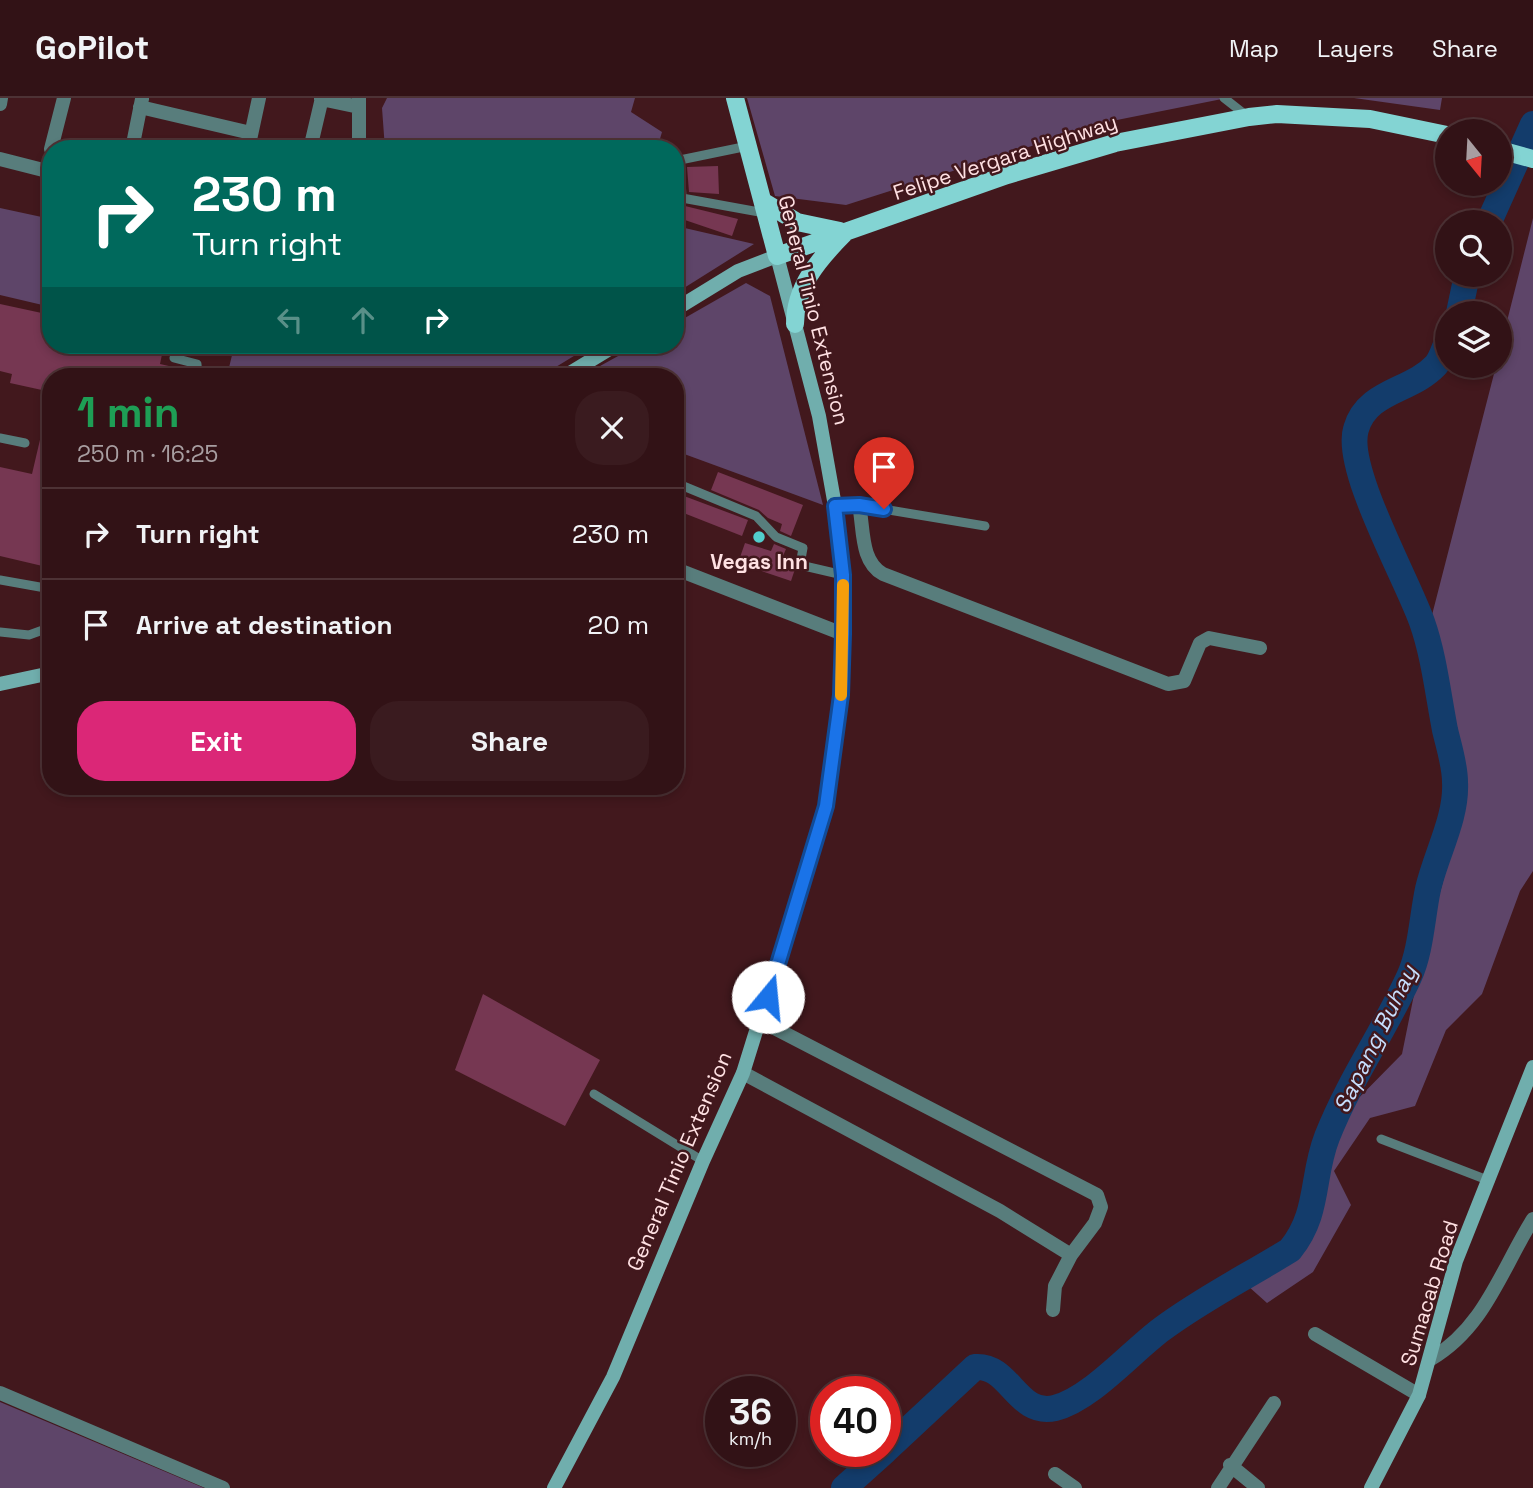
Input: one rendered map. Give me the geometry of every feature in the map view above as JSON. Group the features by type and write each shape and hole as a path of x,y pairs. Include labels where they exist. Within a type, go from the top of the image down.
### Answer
{"main road":[{"name":"General Tinio Extension","path":"735,98 777,256"},
{"name":"Felipe Vergara Highway","path":"777,256 1007,175 1115,144 1249,117 1277,114 1370,119 1435,132"},
{"path":"1512,153 1533,159"},
{"path":"766,208 820,229 846,232"},
{"path":"795,324 795,307 810,273 846,232"}],"street":[{"path":"0,104 1,98"},
{"path":"54,140 64,98"},
{"path":"250,140 259,98"},
{"path":"312,140 322,98 359,102 359,140"},
{"path":"134,140 141,102 251,133"},
{"path":"0,159 42,170"},
{"name":"Felipe Vergara Highway","path":"684,304 738,271 777,256"},
{"name":"General Tinio Extension","path":"554,1488 613,1377 703,1161 743,1073 826,806 841,695 843,575 835,506 819,416 777,256"},
{"path":"578,368 601,354"},
{"path":"835,506 859,505 867,558 873,569 1063,646 1168,684 1184,681 1200,643 1209,638 1260,648"},
{"path":"684,572 843,634"},
{"path":"0,684 42,675"},
{"path":"761,1021 1097,1195 1101,1207 1095,1223 1071,1255 1055,1286 1053,1310"},
{"name":"Sumacab Road","path":"1371,1488 1419,1395 1457,1261 1533,1067"},
{"path":"743,1073 1000,1211 1071,1255"},
{"path":"1431,1359 1453,1346 1482,1310 1533,1219"},
{"path":"1315,1334 1419,1395"},
{"path":"0,1393 223,1488"},
{"path":"1218,1488 1230,1465 1274,1403"},
{"path":"1230,1465 1258,1488"},
{"path":"1055,1474 1075,1488"}],"lane":[{"path":"1224,98 1249,117"},
{"path":"684,159 748,146"},
{"path":"684,198 766,208"},
{"path":"174,358 197,364 197,368"},
{"path":"0,438 25,443"},
{"path":"684,486 756,516 776,537 803,548 800,565 843,575"},
{"path":"859,505 985,526"},
{"path":"0,580 42,587"},
{"path":"0,632 29,635 42,630"},
{"path":"594,1094 703,1161"},
{"path":"1381,1139 1490,1181"}],"shaded area":[{"path":"387,98 635,98 631,112 662,132 660,140 384,140 382,108"},
{"path":"747,98 1227,98 1107,122 846,205 775,196"},
{"path":"1354,98 1442,98 1440,110"},
{"path":"0,208 42,217 42,305 0,295"},
{"path":"1533,218 1533,871 1520,891 1482,994 1446,1030 1415,1106 1370,1118 1334,1171 1351,1205 1313,1272 1267,1303 1248,1286 1306,1247 1340,1117 1402,1054 1419,970 1448,863 1464,775 1432,615 1493,378 1512,378 1512,301"},
{"path":"684,228 754,244 684,288"},
{"path":"746,283 770,296 823,505 684,454 684,368 596,368 622,354 684,354 684,318"},
{"path":"232,354 577,354 554,368 229,368"},
{"path":"0,1402 204,1488 0,1488"}],"building":[{"path":"718,166 719,194 689,192 687,167"},
{"path":"684,206 738,219 732,236 684,220"},
{"path":"0,304 42,313 42,354 162,354 160,364 178,368 42,368 42,390 10,383 12,374 0,371"},
{"path":"42,431 42,566 0,556 0,467 32,474"},
{"name":"Vegas Inn","path":"718,472 803,505 791,536 780,531 782,524 768,518 759,510 711,490"},
{"path":"684,496 748,520 742,536 684,513"},
{"path":"745,543 771,551 774,544 786,549 783,556 794,559 795,569 791,581 738,563"},
{"path":"483,994 600,1060 565,1126 455,1070"}],"waterway":[{"name":"Sapang Buhay","path":"1494,210 1533,124"},
{"name":"Sapang Buhay","path":"1462,301 1464,287"},
{"name":"Sapang Buhay","path":"901,1436 975,1367 987,1368 997,1373 1031,1405 1042,1409 1069,1403 1097,1385 1177,1318 1290,1250 1300,1236 1311,1209 1327,1137 1413,967 1428,889 1453,809 1454,769 1426,635 1368,496 1355,447 1356,429 1370,406 1426,374 1435,366"},
{"name":"Sapang Buhay","path":"844,1488 867,1467"}],"slow traffic":[{"path":"841,695 843,585"}],"place":[{"name":"Vegas Inn","path":"759,537"}],"route":[{"path":"768,997 826,806 841,695 843,634 843,575 835,506 859,505 884,509"}]}
